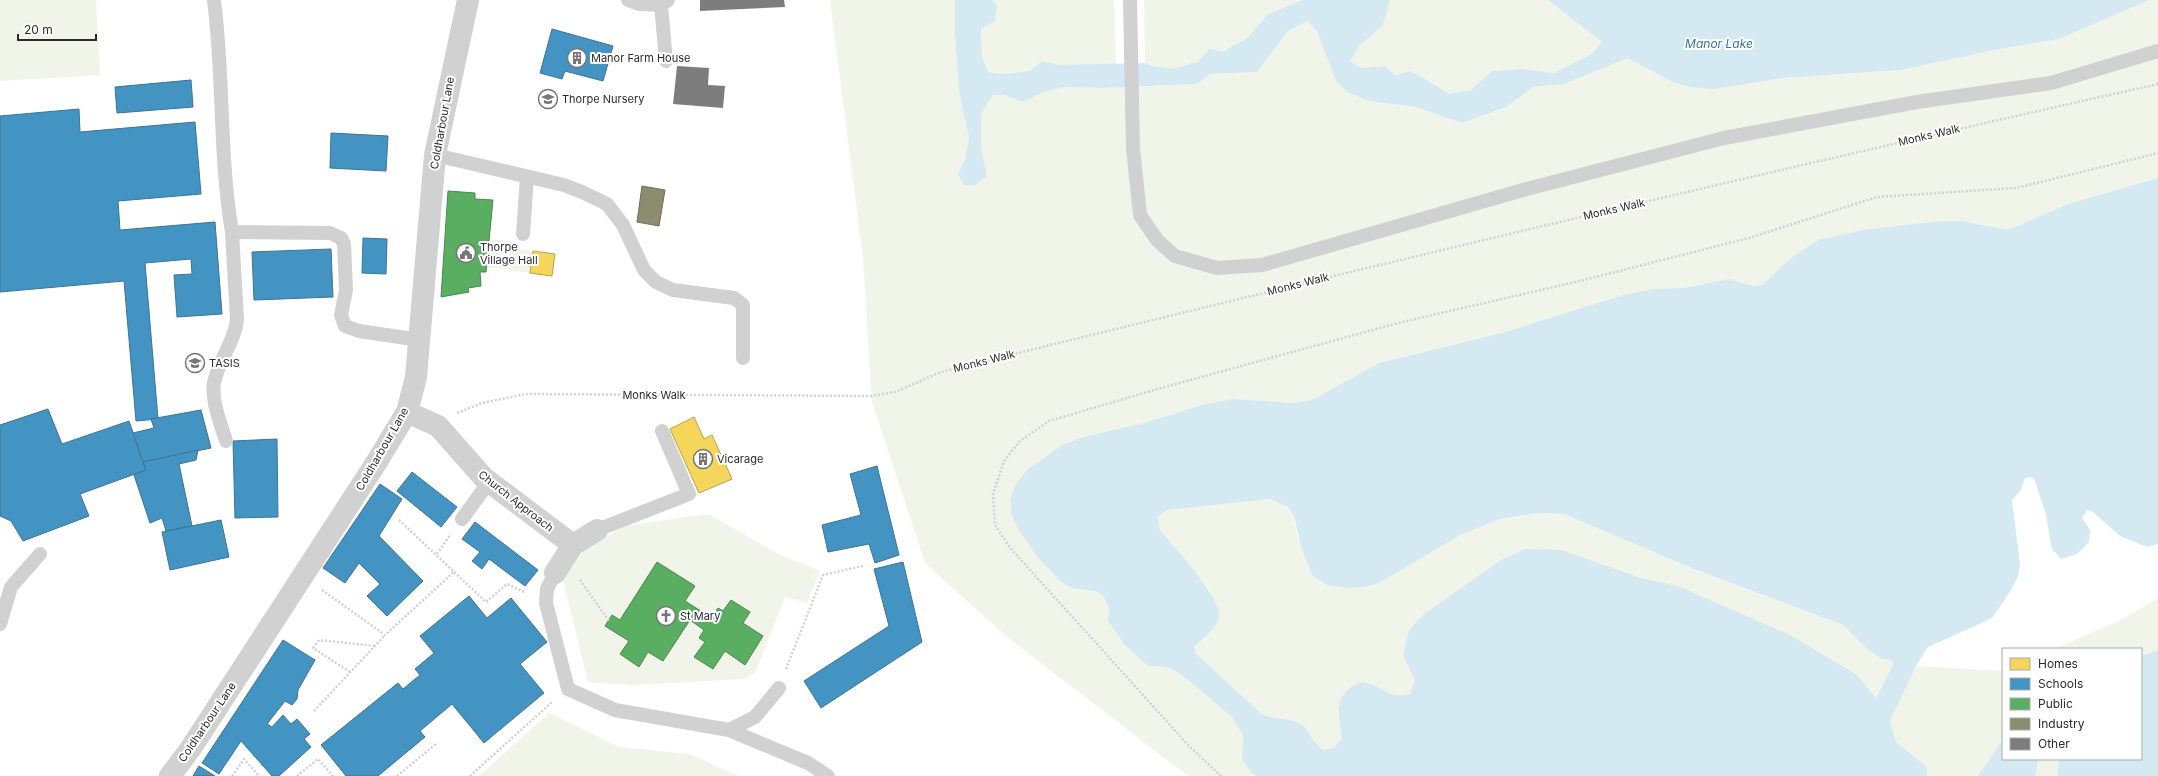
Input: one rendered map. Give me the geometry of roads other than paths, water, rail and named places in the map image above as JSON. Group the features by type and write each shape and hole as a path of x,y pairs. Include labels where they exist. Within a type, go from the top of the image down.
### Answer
{"street":[{"name":"Coldharbour Lane","path":"170,776 191,748 303,577 407,412 416,377 435,155 468,0"},
{"name":"Church Approach","path":"407,412 438,426 489,482 564,559"},
{"path":"564,559 597,530"}],"lane":[{"path":"214,0 218,27 225,183 232,232 237,319 236,331 221,362 214,383 214,394 226,441"},
{"path":"628,0 639,4 664,2 666,61"},
{"path":"1130,0 1133,148 1140,215 1157,240 1175,256 1217,268 1262,265 1523,190 1724,138 1916,102 2050,83 2158,51"},
{"path":"435,155 564,185 608,204 623,225 644,270 656,282 673,290 734,298 742,306 743,358"},
{"path":"523,234 527,177"},
{"path":"232,232 336,234 341,238 345,251 346,290 341,315 345,326 359,332 420,340"},
{"path":"597,530 689,494 662,431"},
{"path":"462,519 489,482"},
{"path":"0,624 11,587 40,554"},
{"path":"564,559 547,589 546,603 568,689 614,710 729,730 808,763 828,776"},
{"path":"729,730 755,717 779,688"}],"water":[{"name":"Manor Lake","path":"955,0 992,0 997,5 995,21 981,29 982,57 988,72 1003,74 1030,71 1042,61 1058,65 1145,63 1163,68 1177,68 1190,63 1197,63 1210,48 1222,52 1247,38 1268,14 1302,0 1390,0 1383,25 1359,46 1350,61 1361,68 1385,66 1395,75 1411,71 1450,94 1471,90 1492,71 1521,69 1554,73 1592,54 1602,42 1548,0 2149,0 2059,39 1994,50 1901,70 1783,78 1715,89 1689,87 1671,81 1628,58 1564,84 1533,87 1506,107 1462,123 1416,107 1368,101 1348,92 1336,81 1317,31 1307,21 1288,31 1257,72 1211,74 1196,84 1104,88 1064,87 1044,92 1023,102 1004,95 993,95 981,114 981,147 987,176 975,185 964,185 958,174 965,159 969,138 959,92 955,35"},
{"path":"2158,178 2158,544 2147,547 2120,536 2093,512 2087,510 2082,518 2090,530 2089,542 2077,554 2061,559 2052,549 2046,515 2035,481 2032,477 2025,478 2021,490 2012,500 2020,564 2018,576 2011,590 1993,617 1928,647 1916,666 1890,721 1896,742 1927,767 1927,776 1256,776 1251,772 1242,759 1243,735 1232,717 1182,675 1168,667 1148,666 1124,644 1108,621 1109,609 1104,597 1098,592 1072,588 1060,581 1036,555 1016,525 1011,512 1010,500 1016,484 1028,469 1062,445 1083,437 1144,423 1202,405 1232,399 1295,403 1314,399 1379,363 1502,333 1623,295 1654,289 1684,288 1729,279 1753,286 1762,285 1792,257 1819,240 1862,230 1933,222 1962,221 2008,230 2068,204","holes":["1270,499 1288,507 1294,516 1301,547 1312,575 1327,585 1346,588 1364,587 1379,583 1460,535 1500,519 1537,513 1564,514 1694,569 1843,625 1868,650 1882,659 1891,660 1893,664 1876,698 1857,675 1790,635 1678,586 1641,578 1561,550 1525,549 1501,560 1423,615 1409,630 1403,655 1415,680 1410,694 1392,694 1365,682 1353,686 1346,691 1342,697 1338,710 1342,739 1333,748 1323,750 1316,744 1301,724 1292,720 1262,714 1196,654 1194,647 1209,633 1218,621 1218,608 1205,585 1160,530 1158,517 1167,510"]},
{"path":"2158,650 2158,776 2057,776 2059,760 2142,760 2142,656"},
{"path":"2002,740 2002,760 2039,760 2035,776 1978,776"}],"place":[{"name":"Manor Farm House","path":"577,58"},
{"name":"Thorpe Nursery","path":"548,99"},
{"name":"Thorpe Village Hall","path":"466,253"},
{"name":"TASIS","path":"195,363"},
{"name":"Vicarage","path":"703,459"},
{"name":"St Mary","path":"666,616"}]}
